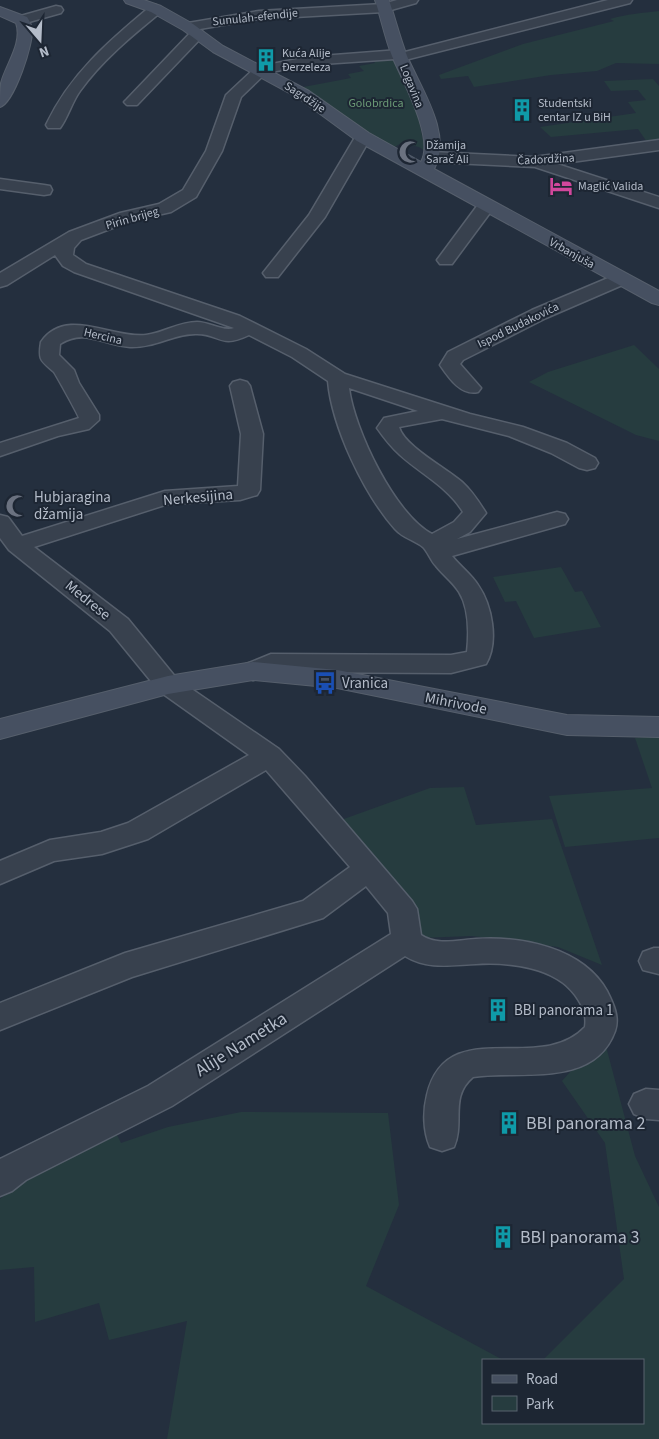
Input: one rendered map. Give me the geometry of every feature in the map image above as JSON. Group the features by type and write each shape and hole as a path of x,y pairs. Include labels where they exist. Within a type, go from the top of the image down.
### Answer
{"street":[{"name":"Sagrdžije","path":"131,0 156,10 218,49 261,70 303,94 363,137 428,164"},
{"name":"Sunulah-efendije","path":"192,31 259,15 411,0"},
{"path":"261,70 308,61 400,56 625,0"},
{"name":"Logavina","path":"383,4 400,56 426,117 432,140 428,164"},
{"path":"7,16 56,10"},
{"path":"54,125 60,108 74,86 107,49 156,10"},
{"path":"0,102 20,57 25,28 7,16"},
{"path":"132,102 192,31"},
{"name":"Pirin brijeg","path":"0,281 75,236 126,217 165,208 190,193 214,152 234,96 261,70"},
{"path":"272,273 316,217 363,137"},
{"name":"Čadordžina","path":"428,164 534,162 659,145"},
{"path":"534,162 659,203"},
{"name":"Vrbanjuša","path":"428,164 486,206 620,279 659,298"},
{"path":"0,184 44,190"},
{"path":"446,260 486,206"},
{"path":"75,236 63,250 69,262 182,304 233,320 299,353 338,378 444,412 516,431 559,448 587,463"},
{"name":"Ispod Budakovića","path":"471,388 450,365 455,356 539,314 620,279"},
{"name":"Hercina","path":"0,450 53,431 82,425 89,420 89,415 69,383 64,370 52,362 49,356 51,342 61,335 72,330 82,330 127,341 146,341 190,329 208,330 222,338 233,336 249,328"},
{"path":"338,378 342,403 375,480 389,505 408,529 422,539 435,547 557,519"},
{"name":"Nerkesijina","path":"18,545 165,498 185,494 240,493 249,490 252,434 240,386"},
{"path":"435,547 462,527 474,513 467,500 426,463 400,446 388,428 391,422 429,417 444,412"},
{"name":"Medrese","path":"0,522 18,545 119,625 168,686"},
{"name":"Mihrivode","path":"168,686 253,671 271,663 451,664 477,658 481,651 481,643 478,619 471,591 446,566 435,547"},
{"name":"Mihrivode","path":"253,671 337,679 567,725 659,727"},
{"path":"0,729 168,686 269,756 295,783 402,909 406,926 406,940 423,952 499,952 549,962 573,972 587,986 601,1008 601,1022 597,1035 574,1055 557,1060 525,1063 480,1062 463,1066 450,1078 443,1094 442,1136"},
{"path":"0,873 50,851 102,843 138,831 269,756"},
{"path":"0,1017 124,966 313,910 368,870"},
{"name":"Alije Nametka","path":"0,1180 14,1170 160,1096 406,940"}],"green space":[{"path":"659,11 659,64 616,63 597,71 551,75 474,87 468,76 441,79 439,75 523,44 614,21 610,19 616,17"},
{"name":"Golobrdica","path":"371,57 394,58 417,110 425,151 419,147 401,143 390,150 298,88 351,78 348,74 364,71 359,66 375,63"},
{"path":"653,79 659,86 659,141 647,142 638,129 551,137 540,127 636,113 628,102 646,100 638,90 611,91 604,81"},
{"path":"634,345 659,369 659,441 636,435 529,382 548,372"},
{"path":"561,567 575,592 582,591 601,627 534,638 516,601 505,602 493,577"},
{"path":"659,736 659,838 565,847 549,796 652,788 635,738"},
{"path":"464,787 476,825 552,819 602,965 558,947 472,936 419,938 341,820 430,788"},
{"path":"603,1035 635,1156 659,1207 659,1439 167,1439 187,1321 109,1340 99,1303 35,1322 34,1267 0,1270 0,1199 38,1167 76,1148 117,1135 121,1143 168,1127 241,1112 388,1113 399,1205 366,1286 501,1359 482,1359 482,1424 644,1424 644,1359 544,1359 624,1279 605,1143 562,1081"}],"place":[{"name":"Kuća Alije Đerzeleza","path":"266,60"},
{"name":"Studentski centar IZ u BiH","path":"522,110"},
{"name":"Džamija Sarač Ali","path":"410,152"},
{"name":"Maglić Valida","path":"561,186"},
{"name":"Hubjaragina džamija","path":"17,506"},
{"name":"Vranica","path":"325,683"},
{"name":"BBI panorama 1","path":"498,1010"},
{"name":"BBI panorama 2","path":"509,1123"},
{"name":"BBI panorama 3","path":"503,1237"}]}
